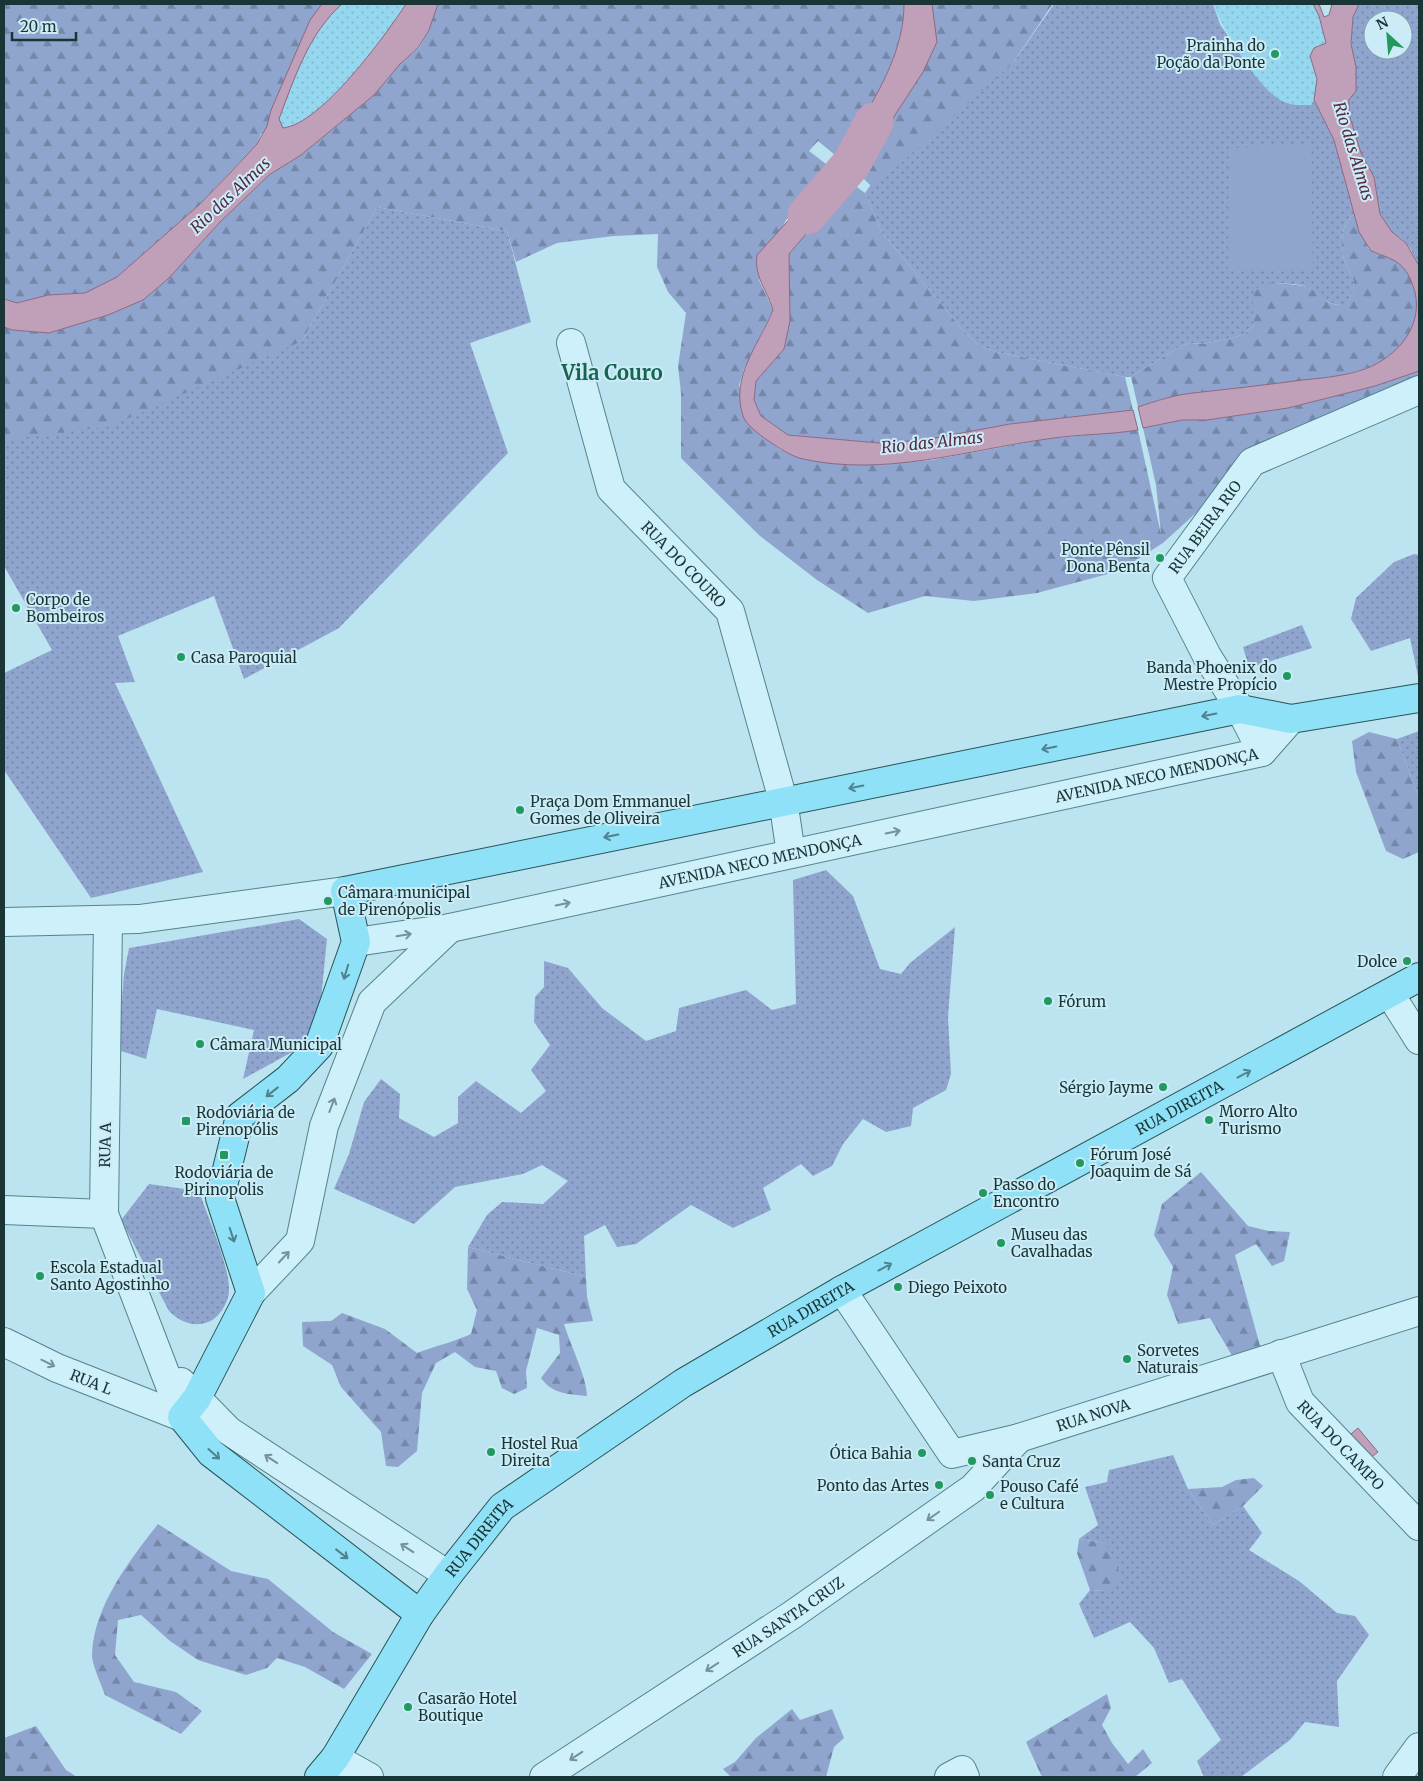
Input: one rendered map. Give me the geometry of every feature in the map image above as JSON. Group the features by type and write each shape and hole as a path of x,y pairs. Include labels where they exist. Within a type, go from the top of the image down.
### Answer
{"main road":[{"path":"420,1614 211,1453 189,1408 251,1293 220,1198 240,1116 288,1078 320,1046 356,942 344,891 783,800 1240,709 1291,720 1419,698"},
{"name":"RUA DIREITA","path":"327,1768 420,1614 502,1507 683,1383 842,1290 1419,978"}],"street":[{"name":"RUA DO COURO","path":"571,343 611,489 730,612 783,800 791,854"},
{"name":"RUA BEIRA RIO","path":"1262,752 1240,709 1207,656 1167,578 1252,462 1419,390"},
{"name":"AVENIDA NECO MENDONÇA","path":"356,942 450,928 1262,752 1291,720"},
{"path":"4,922 139,919 344,891"},
{"name":"RUA A","path":"108,920 104,1214 159,1360 189,1408"},
{"path":"251,1293 300,1241 324,1126 372,1002 450,928"},
{"path":"1390,994 1419,1040"},
{"path":"4,1210 104,1214"},
{"path":"842,1290 973,1488"},
{"name":"RUA NOVA","path":"952,1454 1019,1438 1419,1311"},
{"name":"RUA L","path":"4,1342 57,1368 189,1408"},
{"name":"RUA DO CAMPO","path":"1281,1354 1300,1402 1419,1526"},
{"path":"189,1408 229,1431 448,1575"},
{"name":"RUA SANTA CRUZ","path":"544,1777 792,1616 973,1488 1019,1438"},
{"path":"1397,1777 1419,1747"},
{"path":"327,1768 369,1777"}],"green space":[{"path":"4,4 406,4 313,113 261,134 257,144 199,205 117,277 86,293 48,295 17,303 4,299"},
{"path":"438,4 904,4 903,20 896,52 883,82 840,159 818,141 809,151 834,170 786,220 759,280 773,310 744,369 739,385 753,429 781,450 830,462 877,465 932,460 1046,439 1138,430 1161,534 1156,485 1143,428 1182,420 1207,420 1288,408 1375,386 1419,371 1419,390 1252,462 1163,543 1119,571 1037,593 974,601 925,596 868,613 817,580 760,536 681,458 681,393 678,366 686,313 668,292 657,267 658,234 614,236 557,243 516,262 507,231 377,207 302,341 111,426 4,440 4,327 12,330 49,333 108,315 143,300 169,278 219,223 269,175 301,155 374,95 400,64 419,48 429,30"},
{"path":"932,4 1052,5 1013,63 873,188 857,172 923,72"},
{"path":"1054,4 1213,4 1220,24 1247,64 1265,85 1282,101 1311,105 1314,100 1334,140 1354,214 1346,224 1342,238 1344,259 1354,283 1353,292 1347,305 1338,305 1327,301 1304,286 1272,283 1253,300 1254,325 1245,334 1203,344 1190,343 1178,348 1131,377 996,352 978,345 961,328 881,231 865,193 872,183 1013,63"},
{"path":"1359,4 1419,4 1419,266 1410,248 1392,232 1380,214 1374,177 1361,153 1349,114 1349,100 1356,67 1351,51 1353,17"},
{"path":"1311,145 1313,270 1228,271 1229,148"},
{"path":"850,182 865,193 881,231 961,328 978,345 996,352 1125,377 1133,410 1010,424 924,440 879,443 788,435 761,416 754,400 756,381 784,349 790,321 789,254"},
{"path":"377,207 507,231 531,322 470,343 508,453 339,628 244,679 214,596 118,636 135,682 115,683 203,872 91,898 4,770 4,673 52,650 4,566 4,440 302,341"},
{"path":"1354,214 1368,248 1377,254 1400,263 1413,283 1417,302 1417,314 1411,334 1400,349 1384,360 1365,369 1344,375 1186,394 1165,398 1138,407 1131,377 1178,348 1190,343 1203,344 1245,334 1254,325 1253,296 1255,291 1266,284 1304,286 1310,288 1331,303 1347,305 1354,283 1344,259 1342,238 1346,224"},
{"path":"1414,554 1419,555 1419,681 1410,638 1371,651 1351,619 1356,598 1394,562"},
{"path":"1302,625 1312,648 1249,668 1243,647"},
{"path":"1419,731 1419,798 1397,739"},
{"path":"1369,732 1397,739 1419,798 1419,852 1403,859 1386,851 1356,772 1352,741"},
{"path":"826,870 853,896 880,969 901,974 910,963 955,927 948,1017 951,1074 946,1090 913,1108 911,1126 886,1132 863,1119 843,1144 832,1166 813,1176 801,1164 763,1188 771,1210 733,1228 691,1205 636,1244 617,1247 605,1225 584,1236 586,1277 468,1247 487,1215 502,1202 543,1204 568,1181 542,1165 523,1174 455,1187 414,1224 334,1189 349,1154 364,1102 381,1079 400,1094 399,1118 434,1137 458,1123 458,1097 476,1081 521,1113 546,1091 531,1070 550,1045 534,1022 535,997 544,987 544,961 568,968 602,1008 646,1041 676,1031 679,1008 746,990 772,1010 796,1004 793,880"},
{"path":"299,919 327,939 318,1029 294,1051 243,1079 254,1030 157,1009 146,1059 118,1050 124,974 129,948"},
{"path":"1201,1172 1248,1226 1269,1231 1290,1232 1284,1261 1272,1266 1256,1244 1235,1255 1262,1353 1238,1366 1210,1318 1178,1324 1167,1295 1173,1267 1154,1235 1162,1204"},
{"path":"149,1184 199,1191 225,1265 229,1288 228,1298 220,1313 208,1322 192,1324 177,1318 169,1311 121,1220"},
{"path":"468,1247 586,1277 587,1297 593,1321 564,1324 581,1371 587,1396 567,1394 555,1390 541,1378 560,1353 559,1335 537,1328 526,1371 527,1388 514,1394 502,1388 496,1371 475,1367 455,1352 436,1363 422,1393 417,1451 398,1467 386,1466 381,1432 341,1387 332,1365 303,1346 302,1322 331,1321 342,1313 385,1329 417,1353 471,1334 477,1310 467,1289"},
{"path":"1173,1455 1188,1489 1213,1525 1243,1506 1262,1533 1249,1550 1299,1581 1337,1613 1355,1616 1369,1635 1337,1681 1339,1727 1305,1722 1290,1740 1241,1777 1204,1777 1197,1761 1221,1740 1182,1679 1169,1683 1154,1648 1130,1622 1094,1638 1079,1604 1090,1590 1107,1591 1106,1543 1079,1539 1098,1525 1085,1487 1107,1482 1109,1470"},
{"path":"1254,1478 1263,1486 1243,1506 1213,1525 1188,1489 1222,1487 1236,1480"},
{"path":"158,1524 231,1571 268,1579 333,1632 372,1654 344,1689 305,1667 277,1658 267,1668 246,1675 198,1660 170,1641 141,1615 118,1620 115,1655 134,1682 176,1692 202,1711 181,1734 105,1695 92,1659 94,1636 99,1619 115,1585"},
{"path":"1079,1539 1106,1543 1122,1578 1107,1591 1090,1590 1077,1553"},
{"path":"1107,1694 1111,1708 1102,1725 1112,1743 1128,1764 1143,1749 1152,1763 1135,1777 1042,1777 1026,1742"},
{"path":"792,1709 800,1720 832,1709 844,1738 834,1747 826,1777 731,1777 723,1769 735,1762 756,1738"},
{"path":"36,1726 66,1770 77,1777 4,1777 4,1738"}],"sand":[{"path":"342,4 406,4 368,56 333,95 298,123 283,128 279,119 304,57 320,29"},
{"name":"Prainha do Poção da Ponte","path":"1213,4 1313,4 1319,16 1326,43 1318,46 1311,62 1315,73 1317,89 1311,105 1294,105 1284,102 1274,96 1264,86 1233,43"}],"water":[{"path":"322,4 342,4 320,29 304,57 279,119 283,128 298,123 333,95 368,56 406,4 438,4 429,30 418,48 400,64 374,95 301,155 269,175 219,223 169,278 143,300 108,315 49,333 12,330 4,327 4,299 17,303 48,295 85,293 117,277 199,205 257,144 267,126 271,110 310,20"},
{"path":"904,4 932,4 937,42 923,72 856,175 840,159 890,67 900,36"},
{"path":"1313,4 1319,4 1324,17 1329,15 1332,4 1359,4 1353,17 1351,44 1356,67 1356,91 1349,100 1349,114 1361,153 1374,177 1380,214 1392,232 1406,243 1419,266 1419,371 1375,386 1288,408 1207,420 1182,420 1143,428 1138,407 1165,398 1334,376 1365,369 1377,364 1397,349 1411,329 1416,305 1412,282 1400,264 1371,251 1359,232 1334,140 1314,100 1317,79 1310,56 1314,48 1326,43 1319,16"},
{"path":"834,170 850,182 789,254 790,321 784,349 756,381 754,400 761,416 788,435 879,443 924,440 1010,424 1133,410 1138,430 1059,437 926,460 864,465 834,464 798,458 767,440 753,429 743,416 740,387 748,361 773,310 759,277 757,255"},
{"path":"1358,1428 1378,1452 1364,1463 1345,1439"}],"waterway":[{"name":"Rio das Almas","path":"807,215 852,163 874,122"}],"place":[{"name":"Prainha do Poção da Ponte","path":"1275,54"},
{"name":"Ponte Pênsil Dona Benta","path":"1160,558"},
{"name":"Corpo de Bombeiros","path":"16,608"},
{"name":"Casa Paroquial","path":"181,657"},
{"name":"Banda Phoenix do Mestre Propício","path":"1287,676"},
{"name":"Praça Dom Emmanuel Gomes de Oliveira","path":"520,810"},
{"name":"Câmara municipal de Pirenópolis","path":"328,901"},
{"name":"Dolce","path":"1407,961"},
{"name":"Fórum","path":"1048,1001"},
{"name":"Câmara Municipal","path":"200,1044"},
{"name":"Sérgio Jayme","path":"1163,1087"},
{"name":"Morro Alto Turismo","path":"1209,1120"},
{"name":"Rodoviária de Pirenopólis","path":"186,1121"},
{"name":"Rodoviária de Pirinopolis","path":"224,1155"},
{"name":"Fórum José Joaquim de Sá","path":"1080,1163"},
{"name":"Passo do Encontro","path":"983,1193"},
{"name":"Museu das Cavalhadas","path":"1001,1243"},
{"name":"Escola Estadual Santo Agostinho","path":"40,1276"},
{"name":"Diego Peixoto","path":"898,1287"},
{"name":"Sorvetes Naturais","path":"1127,1359"},
{"name":"Hostel Rua Direita","path":"491,1452"},
{"name":"Ótica Bahia","path":"922,1453"},
{"name":"Santa Cruz","path":"972,1461"},
{"name":"Ponto das Artes","path":"939,1485"},
{"name":"Pouso Café e Cultura","path":"990,1495"},
{"name":"Casarão Hotel Boutique","path":"408,1707"}],"district":[{"name":"Vila Couro","path":"612,372"}]}
